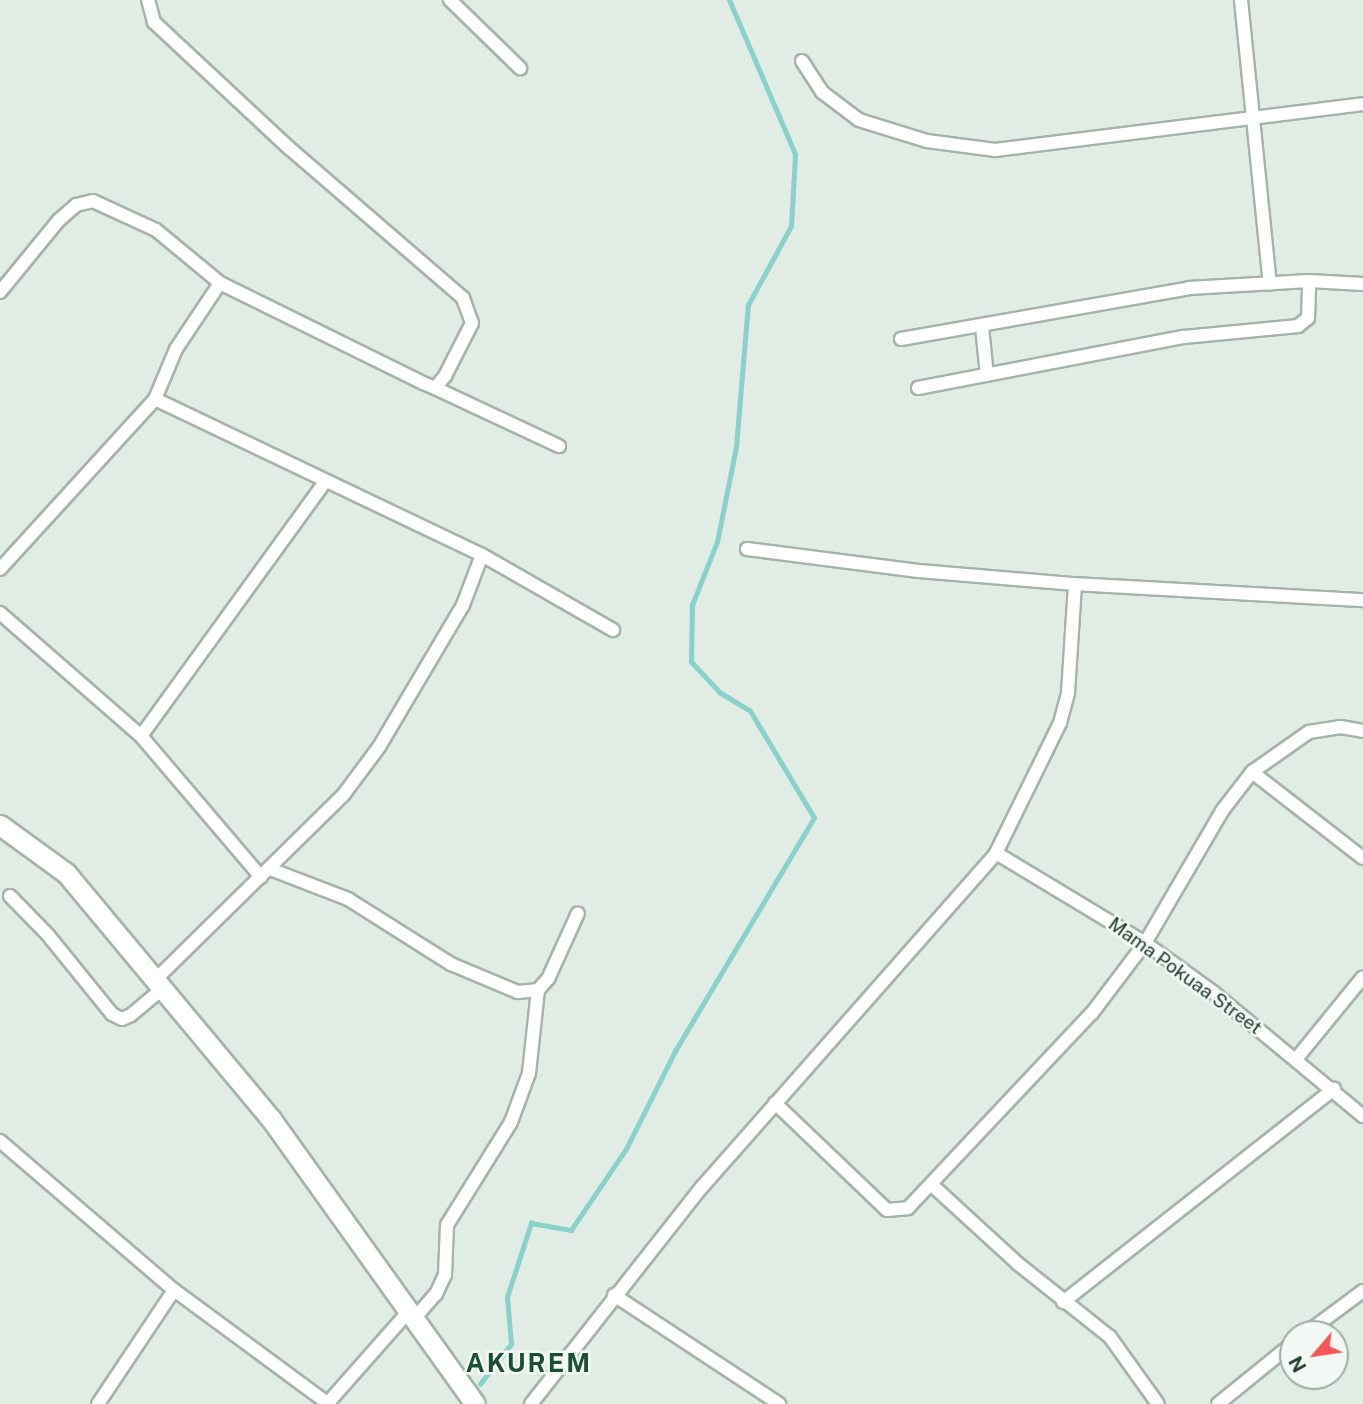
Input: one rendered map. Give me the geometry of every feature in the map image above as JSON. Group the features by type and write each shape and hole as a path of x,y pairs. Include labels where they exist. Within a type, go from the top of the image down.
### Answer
{"street":[{"path":"148,0 154,22 289,148 463,298 472,323 435,388"},
{"path":"450,0 520,68"},
{"path":"1241,0 1256,119 1270,284"},
{"path":"802,61 822,92 859,120 927,141 995,150 1363,104"},
{"path":"0,292 59,220 76,205 93,201 156,230 220,283 559,446"},
{"path":"918,388 1184,337 1298,326 1308,318 1309,281"},
{"path":"901,339 982,327 1189,288 1309,281 1363,284"},
{"path":"0,569 155,399 176,349 220,283"},
{"path":"982,327 987,374"},
{"path":"155,399 482,555 613,631"},
{"path":"141,736 325,482"},
{"path":"747,549 919,571 1075,584 1363,600"},
{"path":"10,896 48,934 112,1014 121,1018 131,1015 265,873 345,794 379,747 463,605 482,555"},
{"path":"531,1404 614,1295 775,1103 996,853 1063,713 1069,693 1075,584"},
{"path":"0,613 141,736 265,873 348,899 450,964 518,992 538,990"},
{"path":"775,1103 887,1210 908,1208 1092,1013 1145,943 1222,811 1252,772 1309,732 1341,727 1363,731"},
{"path":"1252,772 1363,858"},
{"path":"0,825 66,873 271,1119 475,1404"},
{"name":"Mama Pokuaa Street","path":"996,853 1145,943 1297,1058 1363,1116"},
{"path":"0,1141 174,1290 327,1404 410,1316 436,1294 445,1275 447,1225 512,1122 529,1073 538,990 548,979 578,912"},
{"path":"1297,1058 1363,977"},
{"path":"1063,1302 1334,1089"},
{"path":"932,1185 1063,1302 1110,1337 1158,1404"},
{"path":"98,1404 174,1290"},
{"path":"1324,1320 1363,1291"},
{"path":"614,1295 779,1404"},
{"path":"1218,1404 1279,1354"}],"waterway":[{"path":"480,1384 511,1344 507,1297 531,1223 571,1230 626,1149 675,1051 814,818 750,711 720,693 691,662 692,605 717,542 736,447 748,305 791,226 795,154 729,0"}],"district":[{"name":"AKUREM","path":"529,1363"}]}
